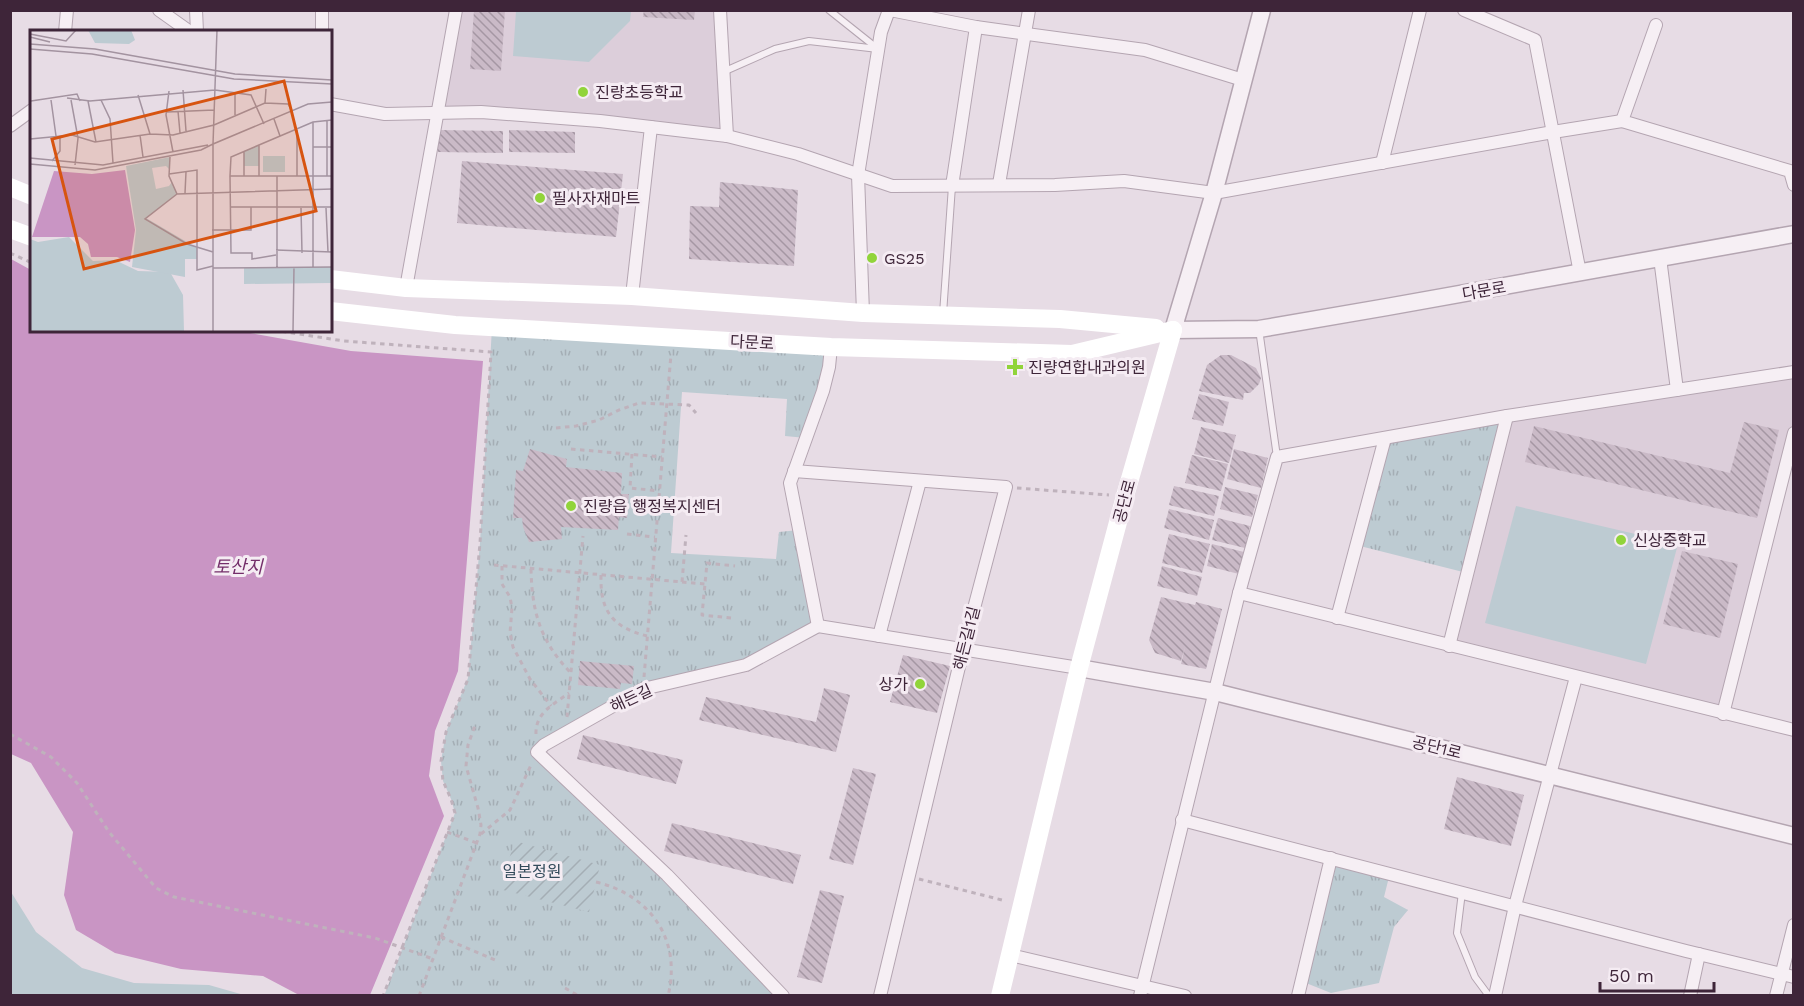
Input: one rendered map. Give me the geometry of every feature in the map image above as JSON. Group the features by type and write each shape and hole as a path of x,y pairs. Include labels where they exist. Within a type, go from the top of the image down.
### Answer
{"main road":[{"path":"10,187 30,194"},
{"path":"10,229 30,236"},
{"name":"다문로","path":"332,279 406,288 632,296 863,313 1060,319 1173,330"},
{"name":"다문로","path":"332,311 455,325 672,338 831,347 1072,354 1173,330"},
{"name":"공단로","path":"1000,996 1079,668 1173,330"}],"street":[{"path":"65,30 67,10"},
{"path":"159,10 187,30"},
{"path":"196,10 197,30"},
{"path":"322,10 322,30"},
{"path":"406,288 456,10"},
{"path":"720,10 727,136"},
{"path":"863,313 858,175 881,32 890,10 976,27 1145,50 1243,80"},
{"path":"999,184 1029,10"},
{"name":"공단로","path":"1173,330 1214,193 1262,10"},
{"path":"1382,163 1420,10"},
{"path":"1464,10 1535,40 1580,273"},
{"path":"1622,122 1656,25"},
{"path":"952,186 976,27"},
{"path":"332,104 385,114 481,112 600,121 727,136 798,154 892,186 1055,185 1124,180 1214,193 1553,132 1622,122 1790,171 1794,185"},
{"path":"10,126 30,111"},
{"path":"632,296 651,127"},
{"name":"다문로","path":"1173,330 1259,329 1794,234"},
{"path":"1660,258 1677,390"},
{"path":"831,347 823,391 790,483 818,626 1079,668"},
{"path":"1141,990 1239,592 1277,457 1507,416 1794,372"},
{"path":"1449,646 1507,416"},
{"path":"1723,714 1794,433"},
{"path":"1337,618 1385,438"},
{"path":"794,471 1006,487"},
{"path":"879,636 920,481"},
{"name":"해든길1길","path":"880,996 963,650 1006,487"},
{"path":"1239,592 1794,730"},
{"name":"해든길","path":"537,752 544,744 643,689 746,665 818,626"},
{"name":"공단1로","path":"1079,668 1215,692 1794,836"},
{"path":"1495,996 1515,906 1576,677"},
{"path":"537,752 667,875 783,996"},
{"path":"1182,820 1787,975"},
{"path":"1298,996 1331,858"},
{"path":"1776,996 1787,975 1794,925"},
{"path":"1690,996 1699,954"},
{"path":"1010,955 1141,990 1185,996"}],"lane":[{"path":"829,10 878,49"},
{"path":"723,72 775,49 809,40 878,49"},
{"path":"942,316 952,186"},
{"path":"1259,329 1277,457"},
{"path":"1462,892 1457,933 1475,977 1489,996"}],"path":[{"path":"10,254 30,262"},
{"path":"286,332 344,341 491,352 480,543 468,679 446,732 441,761 443,780 455,813 401,947 384,996"},
{"path":"643,689 672,338"},
{"path":"556,428 599,420 639,403 689,405 696,413"},
{"path":"571,449 662,457"},
{"path":"632,454 630,488 659,490"},
{"path":"1006,487 1125,496"},
{"path":"658,503 688,506"},
{"path":"627,534 656,537"},
{"path":"682,582 686,535"},
{"path":"566,732 583,536"},
{"path":"732,618 702,615 706,563 735,566"},
{"path":"494,565 705,584"},
{"path":"502,566 502,584 510,597 512,608 510,633 513,647 530,679 551,706"},
{"path":"531,568 532,594 543,634 549,648 571,673"},
{"path":"601,575 600,590 603,603 618,625 631,632 647,636"},
{"path":"480,834 510,810 537,752 536,728 539,718 569,693"},
{"path":"419,996 480,834 478,808 466,766 468,745 476,723"},
{"path":"10,735 51,757 77,783 110,832 156,888 174,897 375,938 433,959"},
{"path":"447,832 477,843"},
{"path":"909,876 1022,905"},
{"path":"596,882 614,886 629,894 645,907 657,922 669,953 671,981 668,996"},
{"path":"441,937 495,960"},
{"path":"565,988 579,996"}],"shaded area":[{"name":"진량초등학교","path":"456,11 720,11 727,136 437,113"},
{"name":"신상중학교","path":"1793,372 1793,434 1723,714 1449,646 1507,416"}],"green space":[{"path":"516,10 631,11 630,21 589,62 513,56"},
{"path":"492,327 831,347 806,438 785,436 787,399 682,392 671,553 776,559 779,532 799,530 818,626 746,665 643,689 537,752 783,995 384,996 455,813 443,781 441,761 446,732 468,678 480,543"},
{"path":"1507,416 1467,573 1356,545 1385,438"},
{"path":"1516,506 1678,544 1646,664 1485,623"},
{"name":"일본정원","path":"515,841 600,865 589,912 499,889"},
{"path":"1331,858 1390,873 1384,897 1408,910 1394,927 1379,983 1331,993 1301,981"},
{"path":"11,892 36,932 82,968 134,983 209,985 244,995 11,995"}],"water":[{"name":"토산지","path":"11,259 30,269 30,332 244,332 351,351 483,361 458,671 435,731 429,776 444,816 370,995 299,995 263,976 181,969 115,953 76,930 64,895 73,832 31,763 11,754"}],"building":[{"path":"474,10 505,10 501,71 470,69"},
{"path":"644,10 695,10 694,20 643,17"},
{"path":"438,130 503,131 503,153 438,152"},
{"path":"509,130 575,132 575,153 509,152"},
{"name":"필사자재마트","path":"462,161 623,174 616,237 457,223"},
{"path":"720,182 798,190 794,266 689,259 690,206 719,207"},
{"path":"1221,355 1231,355 1256,368 1261,378 1259,384 1250,393 1244,393 1243,400 1199,391 1207,365"},
{"path":"1199,394 1229,402 1223,426 1192,419"},
{"path":"1744,422 1779,430 1757,518 1525,462 1534,426 1730,473"},
{"path":"1201,427 1236,435 1229,463 1194,454"},
{"name":"진량읍 행정복지센터","path":"530,449 567,459 566,467 622,473 621,494 629,494 627,518 619,517 618,530 561,527 562,539 529,542 522,518 513,518 516,470 523,471"},
{"path":"1234,449 1268,458 1261,488 1227,479"},
{"path":"1192,455 1228,464 1221,491 1185,483"},
{"path":"1174,486 1219,496 1214,516 1169,505"},
{"path":"1225,487 1258,495 1252,517 1220,509"},
{"path":"1169,509 1214,520 1209,540 1164,528"},
{"path":"1218,518 1250,526 1245,548 1212,540"},
{"path":"1169,534 1210,544 1202,573 1162,563"},
{"path":"1212,544 1244,552 1239,574 1207,566"},
{"path":"1682,551 1738,564 1720,638 1663,624"},
{"path":"1162,566 1202,577 1197,596 1157,586"},
{"path":"1161,597 1195,605 1196,602 1222,609 1206,669 1181,664 1185,647 1181,661 1155,653 1149,640"},
{"name":"상가","path":"903,655 950,666 937,713 890,702"},
{"path":"580,661 634,666 632,684 621,683 620,689 578,685"},
{"path":"824,688 850,695 836,752 699,720 706,697 816,722"},
{"path":"583,735 683,760 676,784 577,759"},
{"path":"853,768 876,774 853,865 829,859"},
{"path":"1457,777 1524,795 1511,846 1444,829"},
{"path":"672,823 801,855 793,884 664,851"},
{"path":"820,890 844,896 822,983 797,977"}],"place":[{"name":"진량초등학교","path":"583,92"},
{"name":"필사자재마트","path":"540,198"},
{"name":"GS25","path":"872,258"},
{"name":"진량연합내과의원","path":"1015,367"},
{"name":"진량읍 행정복지센터","path":"571,506"},
{"name":"신상중학교","path":"1621,540"},
{"name":"상가","path":"920,684"}]}
